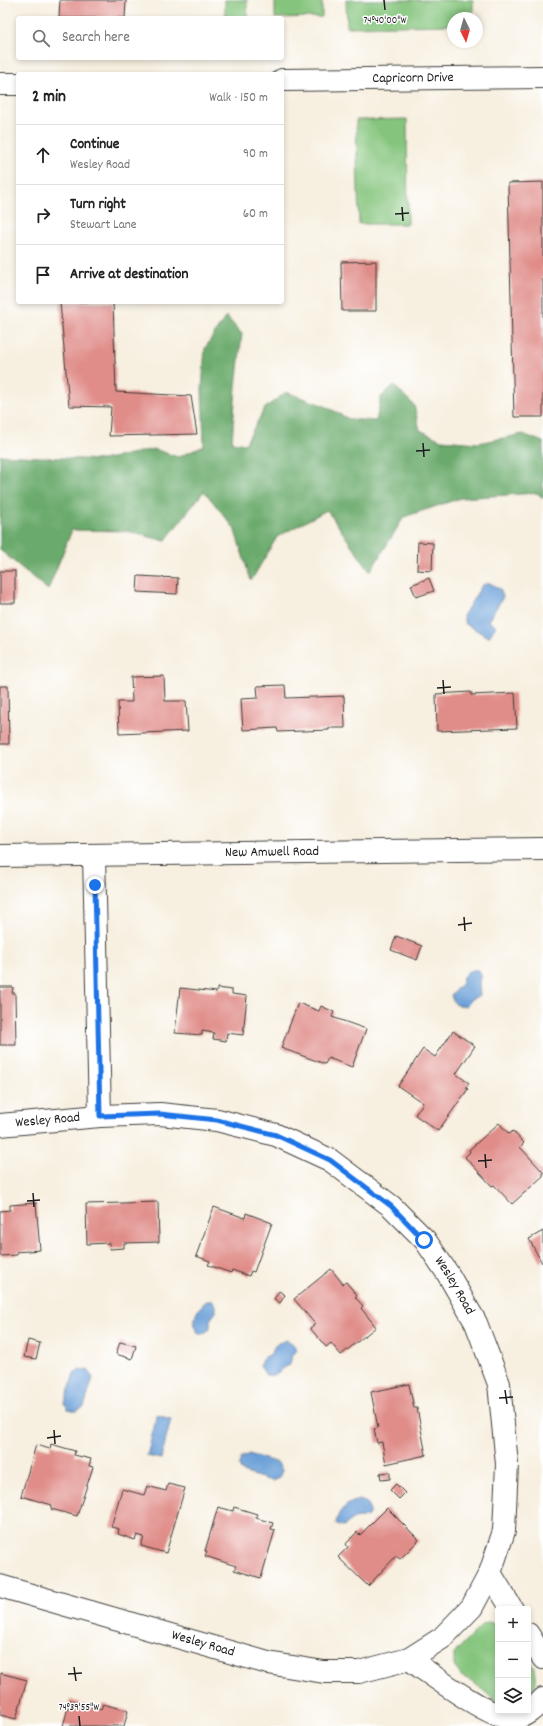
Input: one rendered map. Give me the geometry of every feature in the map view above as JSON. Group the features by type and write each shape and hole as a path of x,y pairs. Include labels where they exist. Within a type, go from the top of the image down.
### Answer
{"street":[{"name":"Capricorn Drive","path":"284,80 543,77"},
{"path":"0,84 16,84"},
{"name":"New Amwell Road","path":"0,856 543,849"},
{"path":"94,855 100,1116"},
{"name":"Wesley Road","path":"0,1125 100,1116 160,1114 210,1119 276,1135 330,1160 391,1206 424,1240 448,1274 476,1323 499,1384 507,1464 504,1531 490,1573 472,1607 442,1638 409,1659 359,1672 324,1672 268,1663 0,1586"},
{"path":"490,1573 510,1606"},
{"path":"531,1639 543,1658"},
{"path":"409,1659 490,1713 511,1718 522,1716 534,1710 543,1699"}],"green space":[{"path":"225,0 247,0 247,16 225,16"},
{"path":"275,0 322,0 322,17 284,18 284,16 275,16"},
{"path":"346,0 473,0 473,12 447,12 447,25 347,27"},
{"path":"407,119 408,224 359,224 356,120"},
{"path":"226,316 242,334 232,442 245,444 265,408 286,392 325,406 349,419 376,421 381,397 394,385 414,405 420,430 441,440 478,443 523,434 543,442 543,498 537,493 461,498 404,517 370,572 327,510 277,537 251,581 234,528 204,491 165,541 127,531 72,530 48,590 0,550 0,455 102,460 154,449 178,457 204,446 202,389 205,348"},
{"path":"489,1622 495,1624 495,1700 472,1681 461,1676 454,1665 454,1654 481,1626"},
{"path":"531,1664 536,1674 536,1683 531,1692"}],"water":[{"path":"490,583 501,590 503,597 488,621 496,626 489,637 465,624 463,616 482,585"},
{"path":"478,970 481,974 479,983 480,996 471,999 466,1006 458,1006 454,1003 451,995 462,983 463,977 467,972"},
{"path":"207,1301 212,1301 216,1305 216,1312 210,1320 210,1329 203,1334 199,1334 195,1325 196,1316 197,1312"},
{"path":"287,1340 293,1344 296,1350 296,1352 292,1355 290,1365 276,1374 270,1376 266,1375 260,1366 262,1360 270,1355 276,1344"},
{"path":"80,1369 89,1371 93,1378 84,1407 76,1411 68,1409 65,1403 74,1373"},
{"path":"157,1415 171,1419 161,1459 147,1456"},
{"path":"249,1454 278,1463 282,1470 279,1478 272,1481 242,1472 239,1466 241,1458"},
{"path":"360,1500 367,1503 370,1511 368,1516 352,1519 343,1526 336,1524 338,1515 347,1505"}],"building":[{"path":"60,0 126,0 125,16 59,16"},
{"path":"543,182 543,417 514,417 508,183"},
{"path":"376,261 376,311 342,311 341,262"},
{"path":"60,304 113,304 116,392 191,396 197,434 109,436 111,407 69,406"},
{"path":"418,542 433,543 432,571 417,570"},
{"path":"0,571 15,571 15,603 0,603"},
{"path":"138,576 178,578 177,594 137,592"},
{"path":"429,578 434,591 416,597 411,585"},
{"path":"164,676 165,701 186,701 188,731 119,734 118,702 132,702 131,677"},
{"path":"285,685 286,698 344,696 345,728 278,732 277,728 243,730 241,699 258,698 257,686"},
{"path":"0,686 8,686 9,744 0,744"},
{"path":"471,692 471,695 515,693 517,728 437,731 436,694"},
{"path":"396,936 422,946 417,960 391,950"},
{"path":"0,987 13,987 12,993 15,993 16,1045 0,1045"},
{"path":"180,988 217,992 217,988 232,990 232,994 247,996 243,1035 227,1033 226,1041 213,1039 214,1033 202,1031 202,1035 175,1033"},
{"path":"298,1003 319,1011 321,1006 334,1012 332,1017 366,1029 352,1067 328,1058 325,1064 281,1048"},
{"path":"453,1031 475,1046 456,1074 469,1083 466,1088 468,1089 438,1131 415,1115 423,1103 398,1086 423,1049 435,1057"},
{"path":"499,1123 509,1134 513,1131 524,1143 520,1147 543,1172 543,1176 512,1204 494,1185 492,1186 465,1157 470,1152 469,1150"},
{"path":"158,1202 159,1242 124,1243 124,1248 110,1249 109,1243 87,1244 86,1204"},
{"path":"36,1203 40,1250 16,1252 17,1255 0,1256 0,1211 10,1210 10,1205"},
{"path":"214,1207 245,1218 246,1213 272,1223 254,1272 251,1271 249,1276 232,1270 231,1273 208,1265 210,1261 196,1256"},
{"path":"543,1231 543,1262 542,1263 529,1239"},
{"path":"331,1269 343,1284 346,1282 357,1295 355,1297 363,1306 361,1308 376,1327 341,1355 331,1343 326,1347 310,1328 315,1324 294,1299"},
{"path":"279,1291 285,1295 280,1303 274,1299"},
{"path":"28,1340 40,1343 36,1359 24,1357"},
{"path":"120,1342 136,1346 132,1359 116,1354"},
{"path":"409,1384 414,1408 417,1408 426,1455 386,1464 382,1442 377,1443 374,1429 378,1428 371,1392"},
{"path":"51,1444 75,1451 74,1455 91,1459 89,1466 93,1467 77,1516 51,1509 52,1505 21,1496 36,1445 50,1449"},
{"path":"390,1472 390,1479 381,1480 380,1473"},
{"path":"168,1484 185,1488 166,1553 141,1546 144,1537 137,1535 135,1540 118,1534 119,1529 111,1527 122,1489 144,1495 147,1486 166,1491"},
{"path":"396,1484 405,1493 399,1499 390,1490"},
{"path":"218,1507 233,1511 234,1507 257,1514 256,1518 273,1523 271,1529 275,1530 261,1578 234,1570 236,1566 205,1556 207,1551 205,1551"},
{"path":"387,1508 419,1540 400,1559 396,1556 368,1586 338,1557 348,1547 346,1544 357,1532 360,1535"},
{"path":"0,1673 27,1680 16,1719 0,1715"},
{"path":"70,1700 101,1709 103,1704 128,1711 124,1726 63,1726"}],"route":[{"path":"95,885 100,1116 160,1114 217,1120 276,1135 330,1160 391,1206 424,1240"}]}
